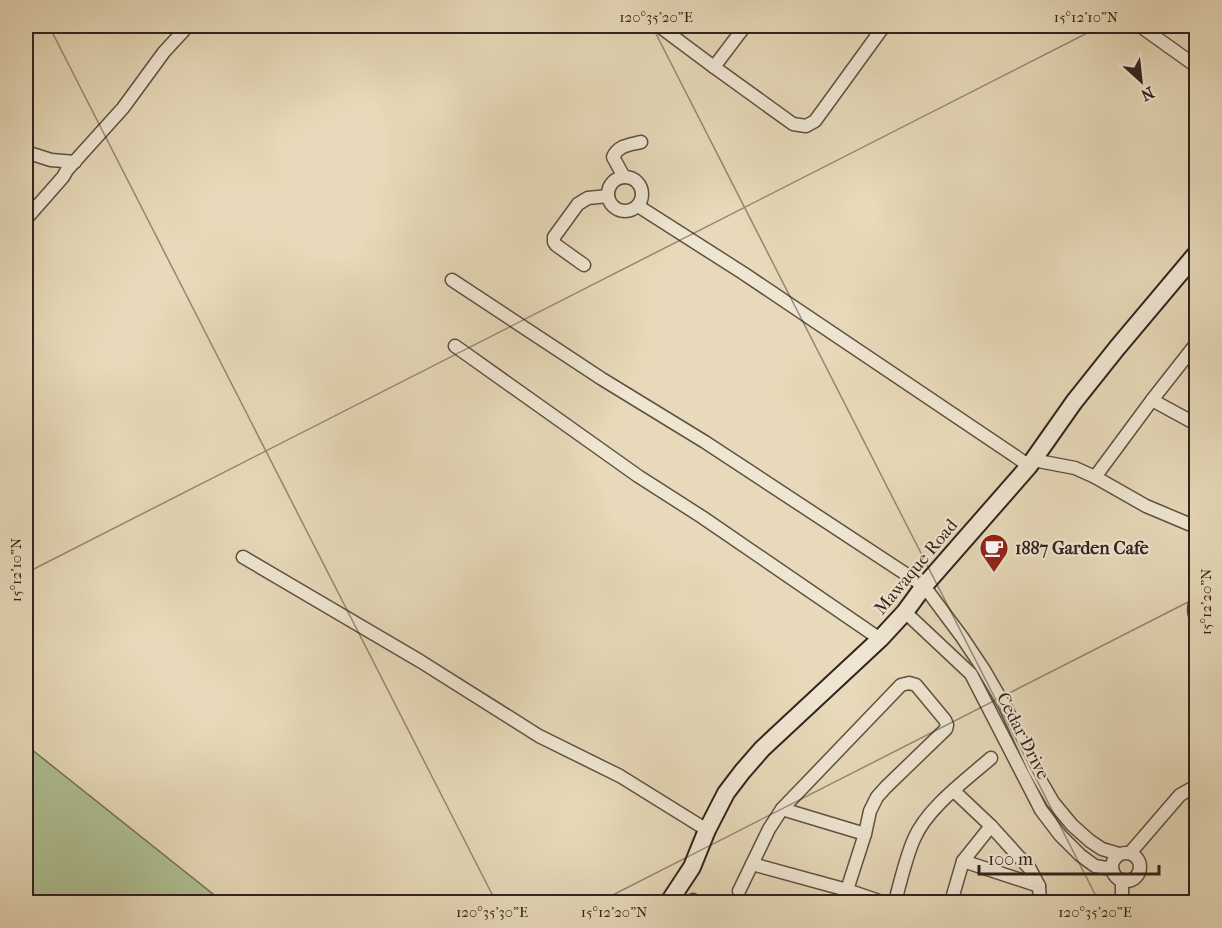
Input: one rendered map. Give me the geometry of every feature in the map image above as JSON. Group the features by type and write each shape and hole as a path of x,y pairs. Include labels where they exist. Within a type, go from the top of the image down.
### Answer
{"main road":[{"name":"Mawaque Road","path":"669,903 692,867 707,830 726,793 762,749 906,612 924,586 1031,463 1074,402 1197,254"}],"street":[{"path":"26,219 123,108 164,52 188,26"},
{"path":"659,26 793,124 806,126 815,121 884,26"},
{"path":"714,67 745,26"},
{"path":"1140,26 1197,66"},
{"path":"624,177 613,157 616,150 622,146 642,142"},
{"path":"26,152 51,160 75,162"},
{"path":"624,177 635,180 642,189 643,195 638,206 631,211 616,209 608,196 608,190 614,181 624,177"},
{"path":"584,265 556,245 554,237 578,204 588,198 608,196"},
{"path":"638,206 1031,463 1075,468 1146,506 1197,527"},
{"name":"Cedar Drive","path":"452,280 924,586 978,660 1006,708 1035,771 1053,802 1072,825 1090,841 1102,849 1128,852"},
{"path":"1095,477 1197,344"},
{"path":"455,346 638,476 880,639"},
{"path":"1152,400 1197,424"},
{"path":"243,557 420,661 539,736 620,776 707,830"},
{"path":"1197,600 1194,614 1197,617"},
{"name":"Cedar Drive","path":"906,612 971,674 1041,810 1060,835 1095,866 1112,869"},
{"path":"739,891 769,829 782,809 902,684 909,683 916,686 945,720 946,729 877,797 870,811 847,890"},
{"path":"895,903 914,839 923,824 932,811 991,758"},
{"path":"1128,852 1134,855 1139,862 1140,871 1135,878 1122,880 1112,869 1113,861 1128,852 1179,795 1197,786"},
{"path":"954,791 991,826 1030,869 1039,886 1040,903"},
{"path":"782,809 865,834"},
{"path":"951,903 963,861 991,826"},
{"path":"963,861 1039,886"},
{"path":"752,864 847,890 882,903"},
{"path":"1122,880 1122,903"}],"green space":[{"path":"26,745 223,902 26,902"}],"place":[{"name":"1887 Garden Cafe","path":"994,574"}]}
